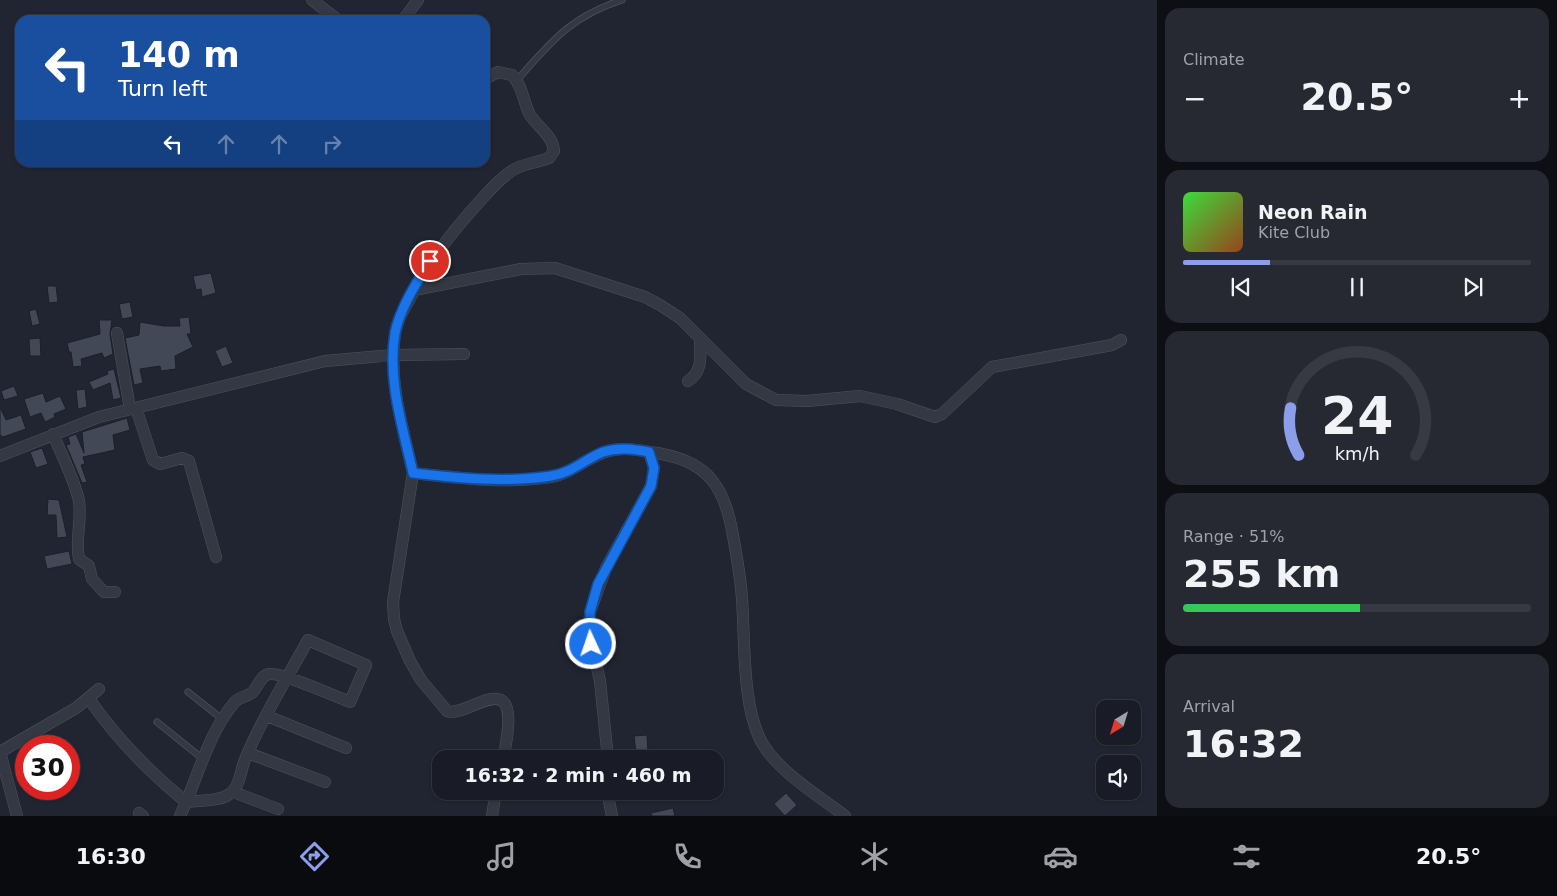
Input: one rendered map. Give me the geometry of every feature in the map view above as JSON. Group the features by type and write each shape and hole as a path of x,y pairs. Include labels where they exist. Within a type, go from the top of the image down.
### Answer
{"street":[{"path":"312,0 332,15"},
{"path":"407,15 418,0"},
{"path":"490,76 498,72 509,74 517,80 531,116 553,144 553,154 545,159 519,166 496,184 438,249 399,320 393,355 399,417 413,473 393,602 397,630 421,680 447,711 457,712 488,698 497,699 503,703 508,720 504,750"},
{"path":"414,290 521,269 555,268 644,297 680,318 746,384 758,393 776,400 807,401 860,396 897,404 935,418 942,414 992,367 1112,345 1121,340"},
{"path":"117,333 133,408 153,460 160,464 182,458 189,461 216,557"},
{"path":"688,381 694,376 699,367 700,338"},
{"path":"0,456 99,417 325,361 393,355 464,354"},
{"path":"53,434 79,502 80,523 76,544 79,559 88,566 92,579 104,592 115,592"},
{"path":"413,473 477,478 531,478 560,475 602,453 630,448 676,456 688,461 714,481 722,492 727,504 732,525 742,597 748,683 757,731 762,742 776,761 846,816"},
{"path":"607,750 600,681 590,639 590,612 606,568 651,486 654,468 649,452"},
{"path":"89,699 128,750 154,776 186,802 221,798 233,792 248,752 287,678 308,640 366,665 350,702 287,678 271,673 265,676 254,691 235,701 222,719 203,760 186,802 180,816"},
{"path":"17,816 0,752 89,699 99,688"},
{"path":"267,716 346,748"},
{"path":"248,752 325,782"},
{"path":"233,792 278,809"},
{"path":"492,816 495,800"},
{"path":"609,800 612,816"}],"lane":[{"path":"517,80 568,26 587,14 622,0"},
{"path":"188,692 222,719"},
{"path":"157,722 203,760"}],"building":[{"path":"211,273 216,293 202,297 201,289 196,290 193,276"},
{"path":"47,286 56,286 58,302 49,303"},
{"path":"130,302 133,317 122,319 119,304"},
{"path":"36,309 40,324 32,326 29,311"},
{"path":"189,317 191,334 187,334 193,347 175,356 176,369 161,371 160,366 140,369 143,383 134,385 125,338 139,335 140,322 164,326 180,326 179,318"},
{"path":"99,320 112,320 110,334 113,354 104,358 102,353 81,359 82,366 73,367 71,352 69,352 67,343 100,334"},
{"path":"40,338 41,356 30,356 29,339"},
{"path":"226,346 233,363 222,367 215,351"},
{"path":"114,369 121,398 113,400 110,383 93,390 89,382 108,374 107,371"},
{"path":"14,386 18,396 4,400 1,391"},
{"path":"85,389 87,407 78,409 76,390"},
{"path":"43,393 46,402 60,396 66,409 54,414 55,417 45,422 41,413 30,417 24,399"},
{"path":"0,407 6,420 21,415 26,429 3,437 0,435"},
{"path":"127,418 130,430 113,435 115,450 83,457 85,464 81,465 87,482 82,483 66,445 70,444 68,437 76,434 84,453 82,432"},
{"path":"42,448 48,464 36,468 30,452"},
{"path":"48,499 59,500 67,537 57,538 56,515 47,515"},
{"path":"69,551 72,564 47,569 44,556"},
{"path":"647,735 648,750 636,750 634,736"},
{"path":"786,793 797,805 785,816 774,804"},
{"path":"673,808 675,816 652,816 651,813"}],"route":[{"path":"430,261 399,320 395,333 393,355 399,417 413,473 486,479 531,478 560,475 571,471 602,453 612,450 630,448 649,452 654,468 651,486 598,584 590,612 591,644"}]}
